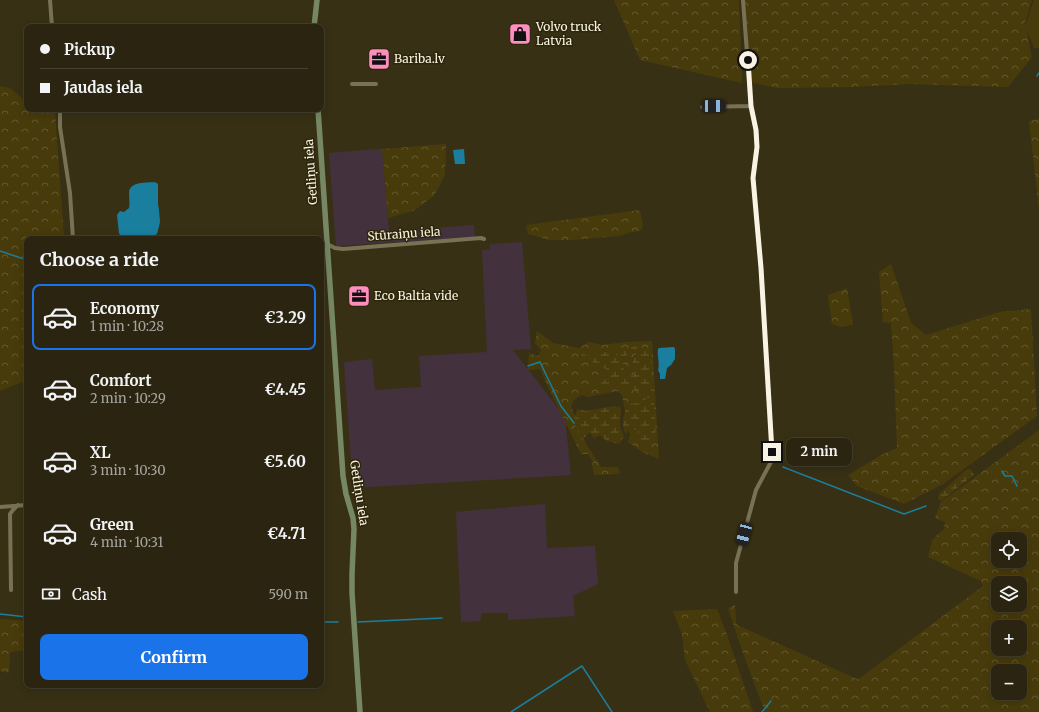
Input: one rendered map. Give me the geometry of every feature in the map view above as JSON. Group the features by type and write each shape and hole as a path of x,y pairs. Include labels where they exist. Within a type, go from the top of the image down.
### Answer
{"street":[{"path":"50,0 52,24"},
{"path":"314,24 318,0"},
{"path":"736,592 736,563 756,490 772,460 761,268 753,178 757,147 756,130 751,106 743,0"},
{"path":"352,84 376,84"},
{"path":"702,107 751,106"},
{"path":"60,112 60,127 70,193 73,236"},
{"name":"Getliņu iela","path":"318,112 343,476 346,494 353,518 354,529 352,593 360,712"},
{"name":"Stūraiņu iela","path":"327,244 335,248 343,249 481,238 484,239"},
{"path":"0,506 24,505"},
{"path":"11,590 10,514 12,510 18,506"}],"shaded area":[{"path":"382,149 389,231 474,225 475,237 336,246 329,153"},
{"path":"522,242 531,349 513,350 565,417 571,475 353,488 344,362 372,359 375,390 421,387 419,356 487,352 482,250 490,249 490,244"},
{"path":"545,504 547,548 595,546 598,584 573,596 575,616 508,620 508,613 482,613 480,621 461,622 456,512"}],"green space":[{"path":"614,0 739,0 742,83 640,60"},
{"path":"743,0 1032,0 1025,23 1032,57 1008,87 911,84 778,88 749,82"},
{"path":"1034,0 1039,0 1039,48 1034,48 1025,26"},
{"path":"0,86 10,88 24,100 24,112 55,112 64,236 24,236 24,381 0,391"},
{"path":"1039,119 1039,209 1029,121"},
{"path":"446,144 445,175 434,196 413,211 388,218 382,149"},
{"path":"640,210 643,226 640,231 619,236 573,240 550,240 528,234 526,225"},
{"path":"891,264 911,323 926,335 1000,312 1031,309 1037,416 943,484 904,504 857,486 848,475 883,454 897,448 891,323 883,322 879,272"},
{"path":"847,288 853,325 840,327 832,324 828,295"},
{"path":"537,331 553,343 579,348 589,342 602,345 652,341 659,459 642,452 628,442 630,435 622,395 617,391 588,397 581,395 574,400 571,406 586,444 601,467 618,467 620,474 594,475 592,465 593,462 588,454 581,454 540,369 528,370 529,353 538,356 541,350 535,343"},
{"path":"638,346 636,351 624,357 623,366 624,372 633,376 634,356 644,346 652,350 651,373 645,373 639,369 638,371 644,376 652,377 656,439 653,441 650,438 646,445 641,443 637,430 630,429 626,434 623,422 629,398 632,398 632,404 637,403 639,399 645,400 648,396 646,392 643,395 633,388 619,386 616,384 603,388 601,383 610,375 611,372 585,358 579,353 578,350 586,356 591,355 596,350 609,353 611,350 616,351 616,355 623,353 623,349"},
{"path":"614,406 621,408 620,426 624,437 619,444 607,441 600,435 594,438 590,432 582,440 574,423 577,409 586,411"},
{"path":"1039,430 1039,712 765,712 728,608 735,605 737,625 857,679 860,678 983,586 981,581 928,557 932,540 944,529 945,522 935,518 941,502"},
{"path":"970,469 974,475 941,501 938,499 939,494 966,470"},
{"path":"717,609 753,712 710,712 685,660 682,634 673,611"},
{"path":"0,619 24,621 24,650 10,652 9,673 0,671"}],"water":[{"path":"464,149 465,164 455,164 453,150"},
{"path":"155,182 158,184 160,222 157,234 153,236 120,236 117,215 120,211 124,212 129,208 130,188 139,183"},
{"path":"674,347 675,359 667,368 665,379 660,379 658,370 658,349"}],"waterway":[{"path":"0,251 24,259"},
{"path":"528,366 540,362 561,406 574,423"},
{"path":"783,467 904,514 926,506"},
{"path":"1002,471 1005,476 1012,476 1017,486"},
{"path":"0,614 24,617"},
{"path":"358,622 442,618"},
{"path":"324,622 338,622"},
{"path":"511,712 582,666 612,712"},
{"path":"762,712 771,701"}],"place":[{"name":"Volvo truck Latvia","path":"520,34"},
{"name":"Bariba.lv","path":"379,59"},
{"name":"Eco Baltia vide","path":"359,296"}],"route":[{"path":"748,60 751,106 756,130 757,147 753,178 761,268 772,452"}]}
